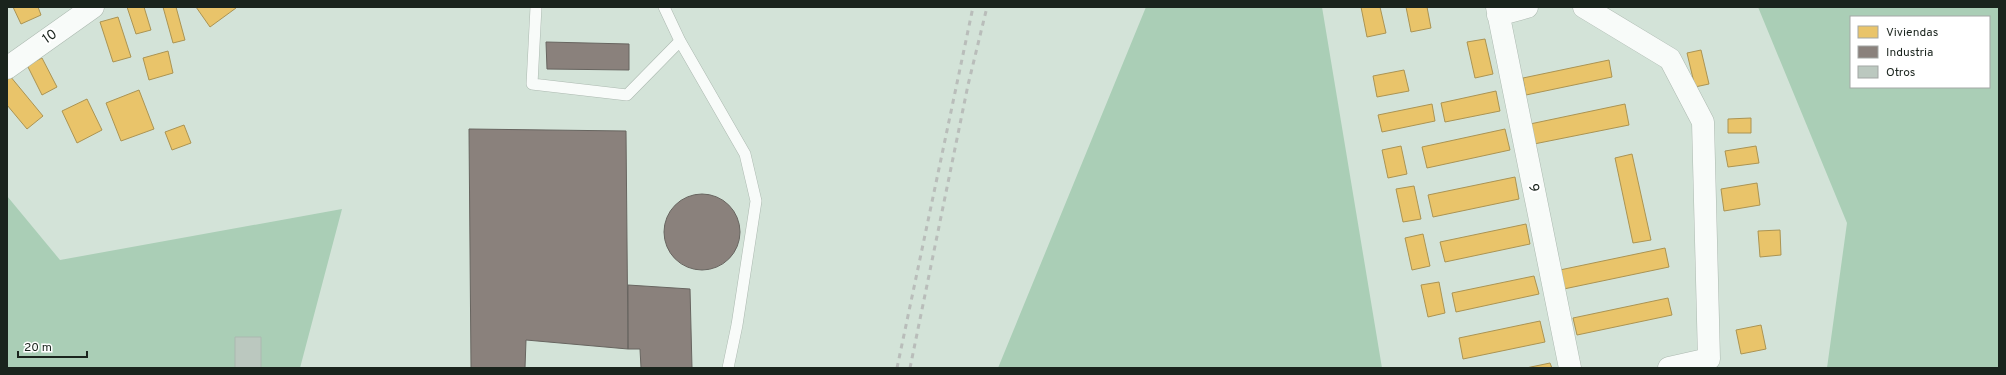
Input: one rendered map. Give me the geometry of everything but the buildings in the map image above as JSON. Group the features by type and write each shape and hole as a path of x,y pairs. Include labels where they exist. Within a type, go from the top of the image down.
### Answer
{"street":[{"name":"10","path":"7,68 93,7"},
{"path":"1497,11 1528,7"},
{"path":"1584,7 1670,59 1703,122 1709,359 1669,368"},
{"name":"9","path":"1497,11 1570,368"}],"lane":[{"path":"536,7 532,84 627,95 680,41"},
{"path":"664,7 680,41 744,154 756,201 737,325 728,368"}],"green space":[{"path":"1146,7 1322,7 1382,368 998,368"},
{"path":"1758,7 1999,7 1999,368 1827,368 1847,223"},
{"path":"7,196 60,260 342,209 300,368 7,368"}],"railway":[{"path":"897,368 973,7"},
{"path":"910,368 968,85 987,7"}]}
